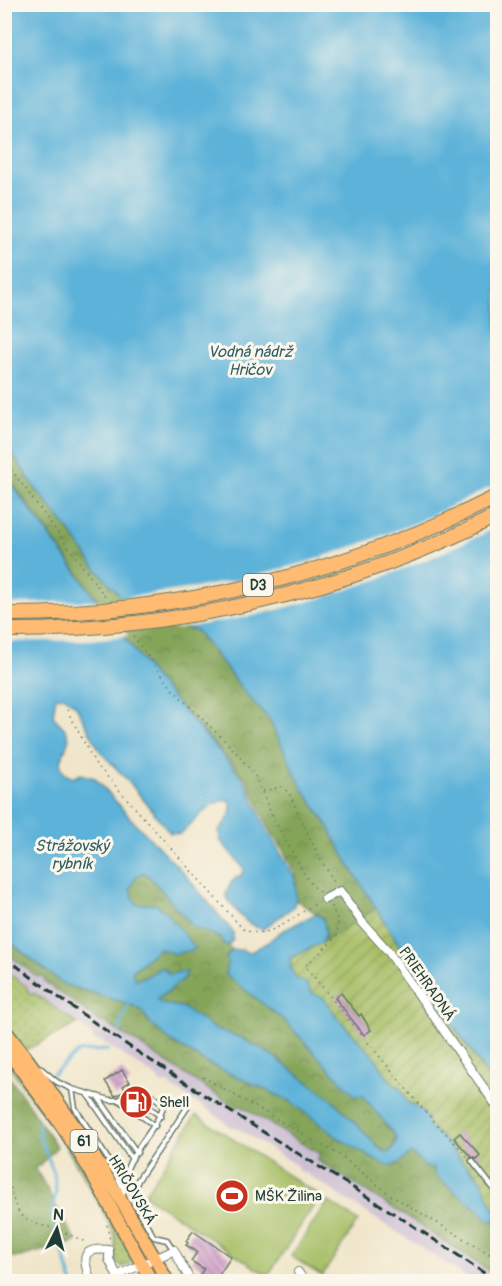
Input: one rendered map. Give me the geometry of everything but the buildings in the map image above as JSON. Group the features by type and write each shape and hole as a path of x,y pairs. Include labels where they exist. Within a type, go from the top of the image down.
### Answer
{"highway":[{"name":"D3","path":"4,614 64,613 152,605 199,598 289,577 386,546 429,529 498,496"},
{"name":"D3","path":"4,630 56,630 122,625 202,614 243,605 293,593 392,561 498,515"}],"main road":[{"name":"HRIČOVSKÁ","path":"4,1029 71,1120 123,1202 168,1281"},
{"name":"HRIČOVSKÁ","path":"4,1046 62,1126 90,1170 148,1280"}],"street":[{"path":"325,899 340,891"},
{"name":"PRIEHRADNÁ","path":"340,891 362,922 388,951 498,1108"},
{"path":"91,1281 84,1263 88,1252 95,1249 109,1250 109,1259 120,1280 141,1263 174,1250 191,1281"},
{"path":"298,1272 305,1281"}],"lane":[{"path":"26,1056 57,1083 98,1097 119,1100 155,1126"},
{"path":"119,1100 141,1087 164,1104"},
{"path":"72,1089 75,1108 124,1189"},
{"path":"88,1094 132,1159"},
{"path":"129,1094 160,1116"},
{"path":"98,1097 137,1153"},
{"path":"123,1202 125,1175 132,1159 155,1126 164,1104 172,1098 187,1108 138,1180 133,1192 141,1215 154,1237 167,1240 174,1250"},
{"path":"472,1161 498,1194"}],"path":[{"path":"4,460 106,598"},
{"path":"133,635 173,690 236,752 255,776 274,820 308,880 332,906 338,922 337,937 305,966 422,1108 472,1161"},
{"path":"67,710 95,763 243,929 255,934 267,932 325,899"},
{"path":"262,791 282,787 290,793 319,857 340,891"},
{"path":"203,1077 338,1154 392,1196 498,1259"},
{"path":"4,1171 9,1179 16,1207 23,1218 33,1224 74,1236 95,1249"},
{"path":"104,1218 110,1237 109,1250"},
{"path":"120,1280 148,1280"}],"shaded area":[{"path":"4,952 38,977 39,975 45,979 44,982 101,1022 102,1020 238,1107 239,1104 311,1149 318,1151 320,1155 317,1160 463,1252 497,1276 497,1281 473,1281 234,1126 232,1128 225,1121 166,1083 164,1085 158,1081 159,1079 100,1040 98,1042 92,1038 93,1035 35,993 33,995 27,991 27,987 5,970"}],"green space":[{"path":"4,442 94,566 123,599 166,624 196,630 246,694 269,719 301,786 377,908 321,943 326,933 323,918 296,900 296,875 270,830 247,780 154,677 5,473"},
{"path":"143,872 150,877 194,928 222,939 223,944 228,945 232,950 226,957 228,961 225,974 285,1021 310,1048 363,1095 397,1138 389,1153 380,1149 333,1100 270,1054 242,1038 215,1029 182,1007 163,1004 157,1000 183,979 187,971 169,974 162,967 135,980 132,972 159,948 175,954 166,912 155,904 136,904 130,889 136,877"},
{"path":"377,908 401,948 497,1090 497,1212 482,1182 472,1169 461,1161 440,1136 428,1126 414,1105 407,1102 402,1091 388,1078 376,1059 337,1017 324,999 312,993 306,984 296,979 291,969 290,958 321,943"},
{"path":"4,938 63,984 129,1004 141,1010 151,1024 172,1042 205,1062 290,1101 340,1139 380,1163 410,1152 426,1167 434,1168 445,1184 465,1197 489,1220 497,1216 497,1276 317,1160 320,1155 312,1148 240,1105 237,1108 103,1021 101,1022 44,981 45,979 40,975 38,977 5,952"},
{"path":"4,970 27,987 32,995 34,993 77,1024 8,1059 65,1141 132,1256 126,1266 122,1267 115,1262 115,1237 96,1198 63,1142 5,1061"},
{"path":"5,1070 57,1147 36,1169 76,1242 20,1257 5,1257"},
{"name":"MŠK Žilina","path":"196,1115 320,1196 268,1276 144,1195"},
{"path":"328,1201 358,1221 322,1276 291,1256"}],"water":[{"name":"Vodná nádrž Hričov","path":"4,5 497,5 497,1090 401,948 351,868 328,826 301,786 269,719 246,694 196,630 166,624 123,599 94,566 33,485 5,442"},
{"name":"Strážovský rybník","path":"4,474 154,677 245,781 268,832 294,876 296,900 293,907 263,929 251,925 237,912 226,896 234,880 243,874 244,869 220,840 219,830 232,809 230,800 209,807 180,834 170,833 130,783 100,751 76,706 64,696 56,697 53,716 65,729 69,738 60,764 65,774 73,778 81,774 95,778 181,870 233,932 233,940 228,945 223,944 222,939 194,928 150,877 143,872 136,877 130,889 136,904 155,904 166,912 196,949 175,954 159,948 132,971 135,980 162,967 169,974 187,971 183,979 157,1000 163,1004 182,1007 215,1029 242,1038 270,1054 333,1100 380,1149 389,1153 397,1138 363,1096 355,1096 285,1021 225,974 228,961 226,957 232,950 249,953 279,933 315,914 323,918 326,933 321,943 290,958 291,969 296,978 306,983 312,993 324,998 337,1017 376,1059 388,1078 402,1091 407,1102 423,1112 428,1126 478,1176 497,1212 497,1218 494,1221 489,1220 434,1174 434,1168 426,1167 411,1153 399,1163 389,1166 380,1163 340,1139 290,1101 205,1062 172,1042 151,1024 141,1010 129,1004 63,984 5,938"}],"pier":[{"path":"497,484 498,527 373,581 318,599 257,615 178,629 138,622 118,598 195,588 307,562 418,522"},
{"path":"102,600 128,636 89,640 5,642 5,604"}],"waterway":[{"path":"120,1031 120,1025 129,1004"},
{"path":"53,1074 78,1052 108,1050"},
{"path":"39,1123 39,1135 54,1173 56,1191 51,1215 72,1282"}],"railway":[{"path":"4,956 124,1043 497,1282"}],"place":[{"name":"Shell","path":"136,1102"},
{"name":"MŠK Žilina","path":"232,1196"}]}
